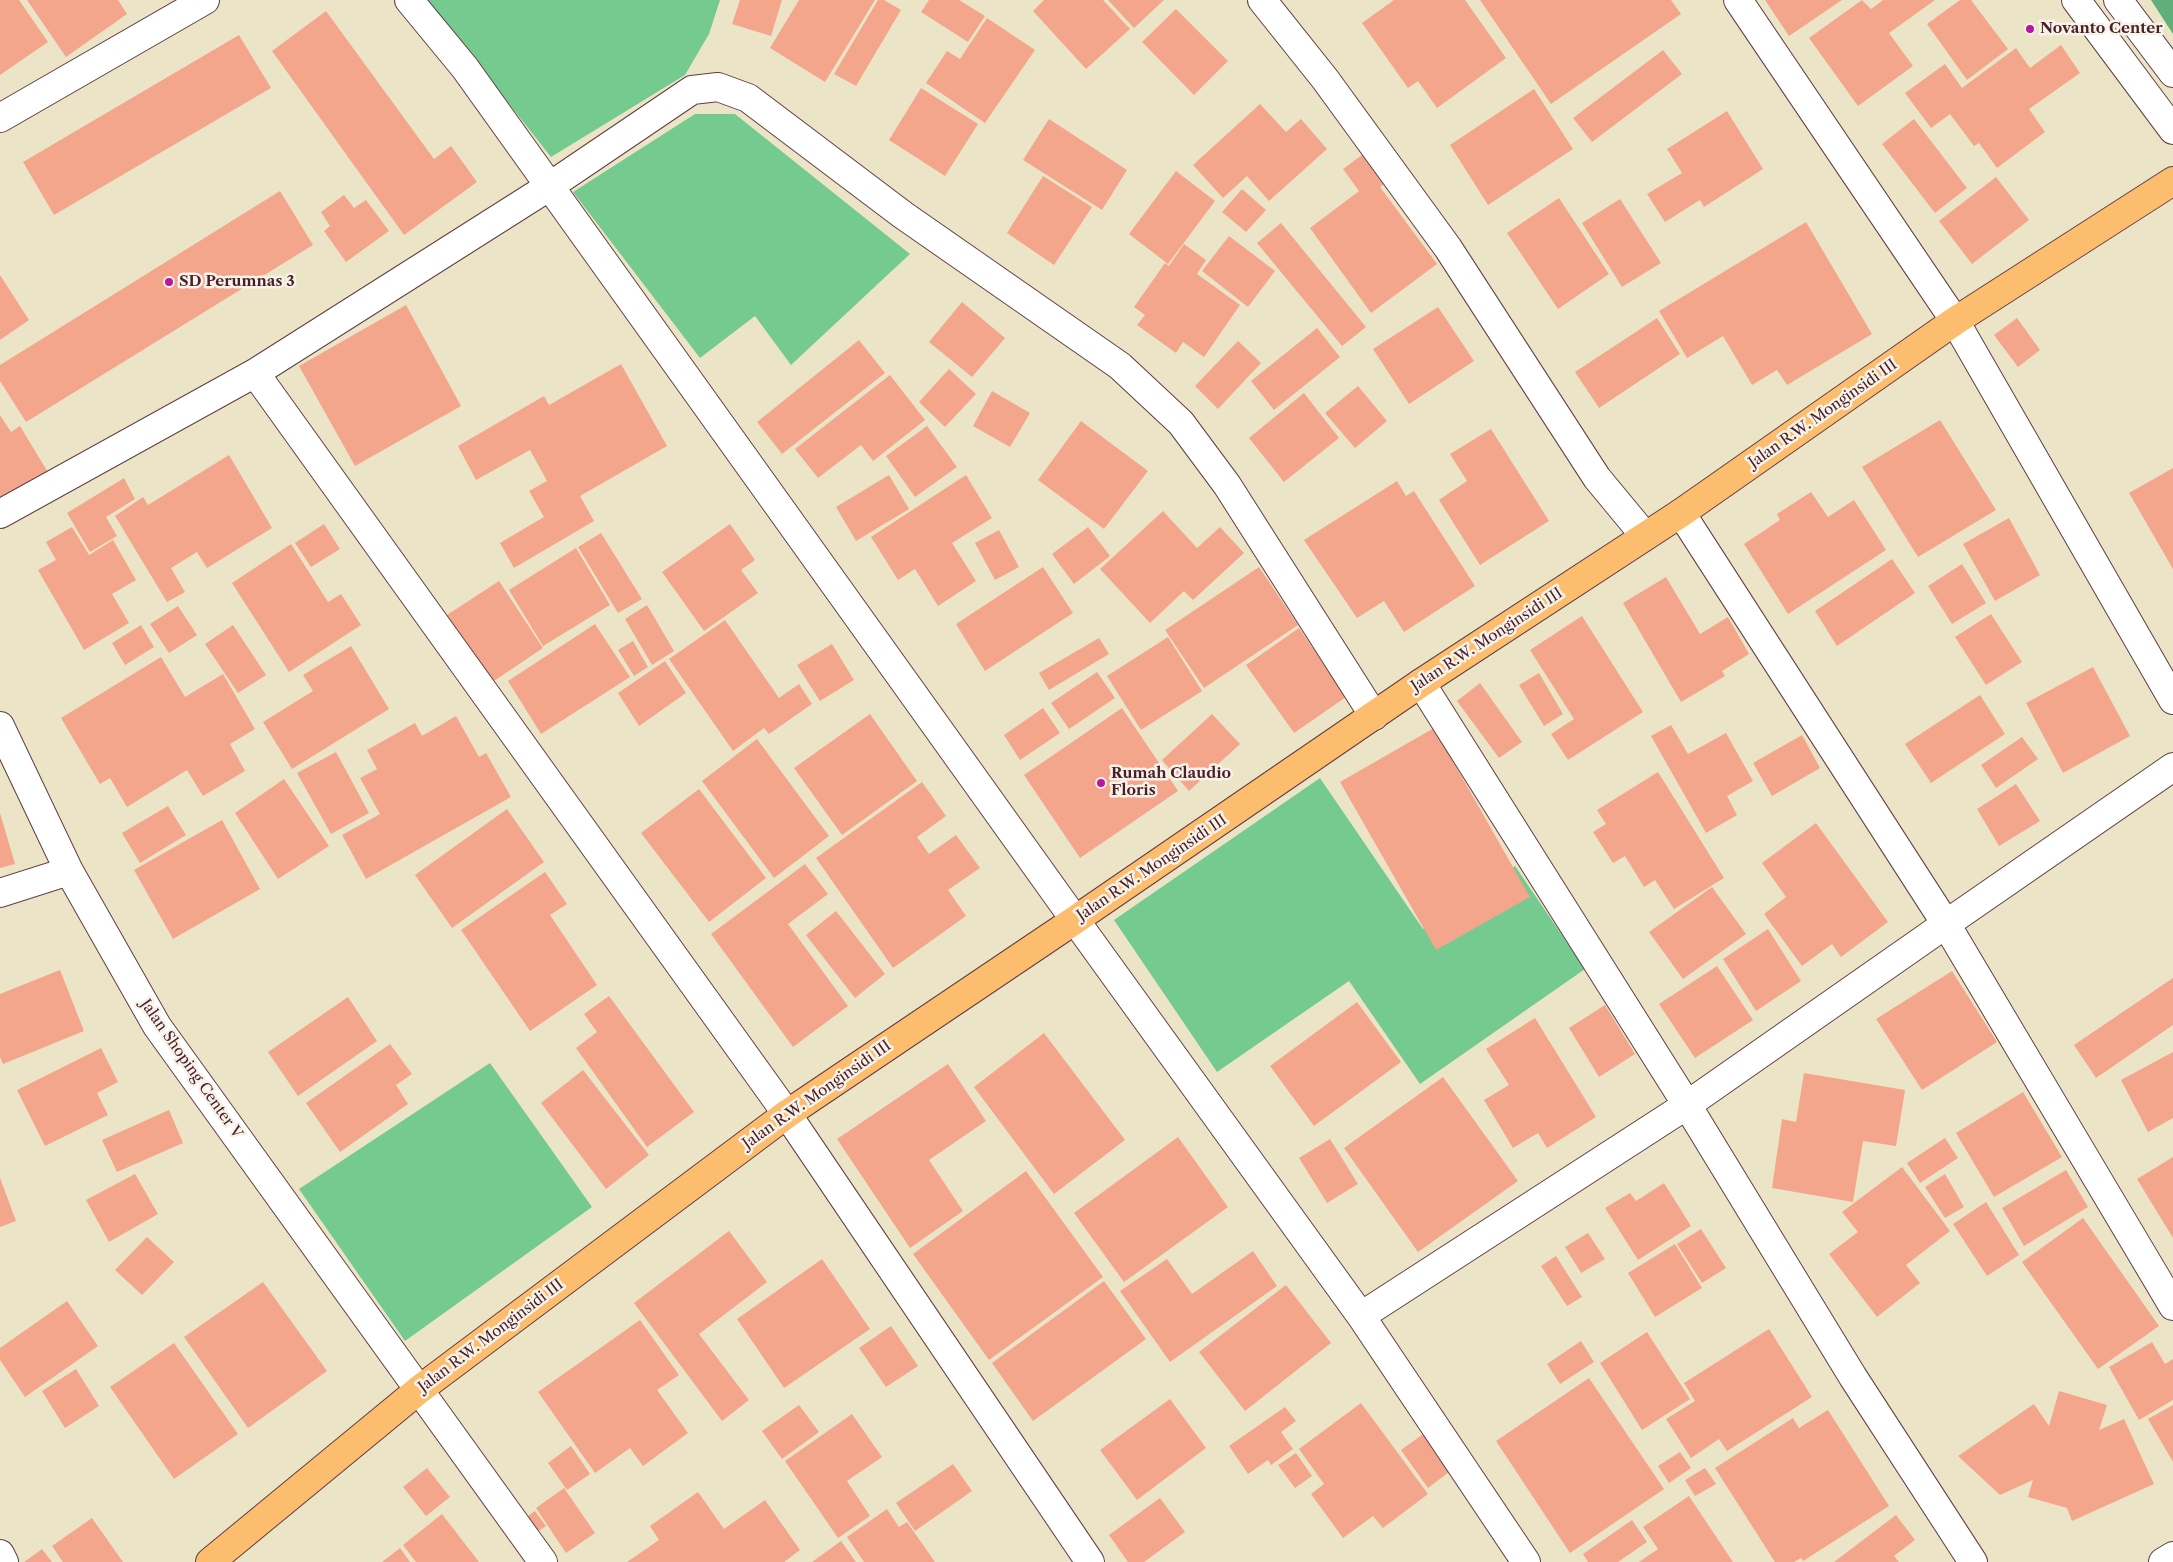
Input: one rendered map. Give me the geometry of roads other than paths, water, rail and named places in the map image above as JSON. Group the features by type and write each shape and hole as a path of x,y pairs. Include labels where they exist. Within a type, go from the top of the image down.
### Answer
{"main road":[{"name":"Jalan R.W. Monginsidi III","path":"210,1562 420,1389 787,1114 1421,683 1681,513 1955,322 2173,181"}],"street":[{"path":"0,118 205,0"},
{"path":"409,0 465,68 1361,1316 1526,1562"},
{"path":"1262,0 1325,79 1448,248 1597,478 1645,536"},
{"path":"1738,0 1955,322 2173,700"},
{"path":"2076,0 2173,130"},
{"path":"2118,0 2173,73"},
{"path":"0,514 255,373 550,186 692,90 718,87 748,98 903,215 1120,366 1181,423 1227,485 1374,716"},
{"path":"255,373 787,1114 1090,1562"},
{"path":"1681,513 1946,924 2173,1306"},
{"path":"1421,683 1687,1105 1853,1377 1972,1562"},
{"name":"Jalan Shoping Center V","path":"0,726 69,871 157,1026 543,1562"},
{"path":"1361,1316 1687,1105 2173,767"},
{"path":"0,893 69,871"},
{"path":"0,1554 4,1562"},
{"path":"2163,1562 2173,1556"}],"place":[{"name":"Novanto Center","path":"2030,29"},
{"name":"SD Perumnas 3","path":"169,282"},
{"name":"Rumah Claudio Floris","path":"1101,783"}]}
